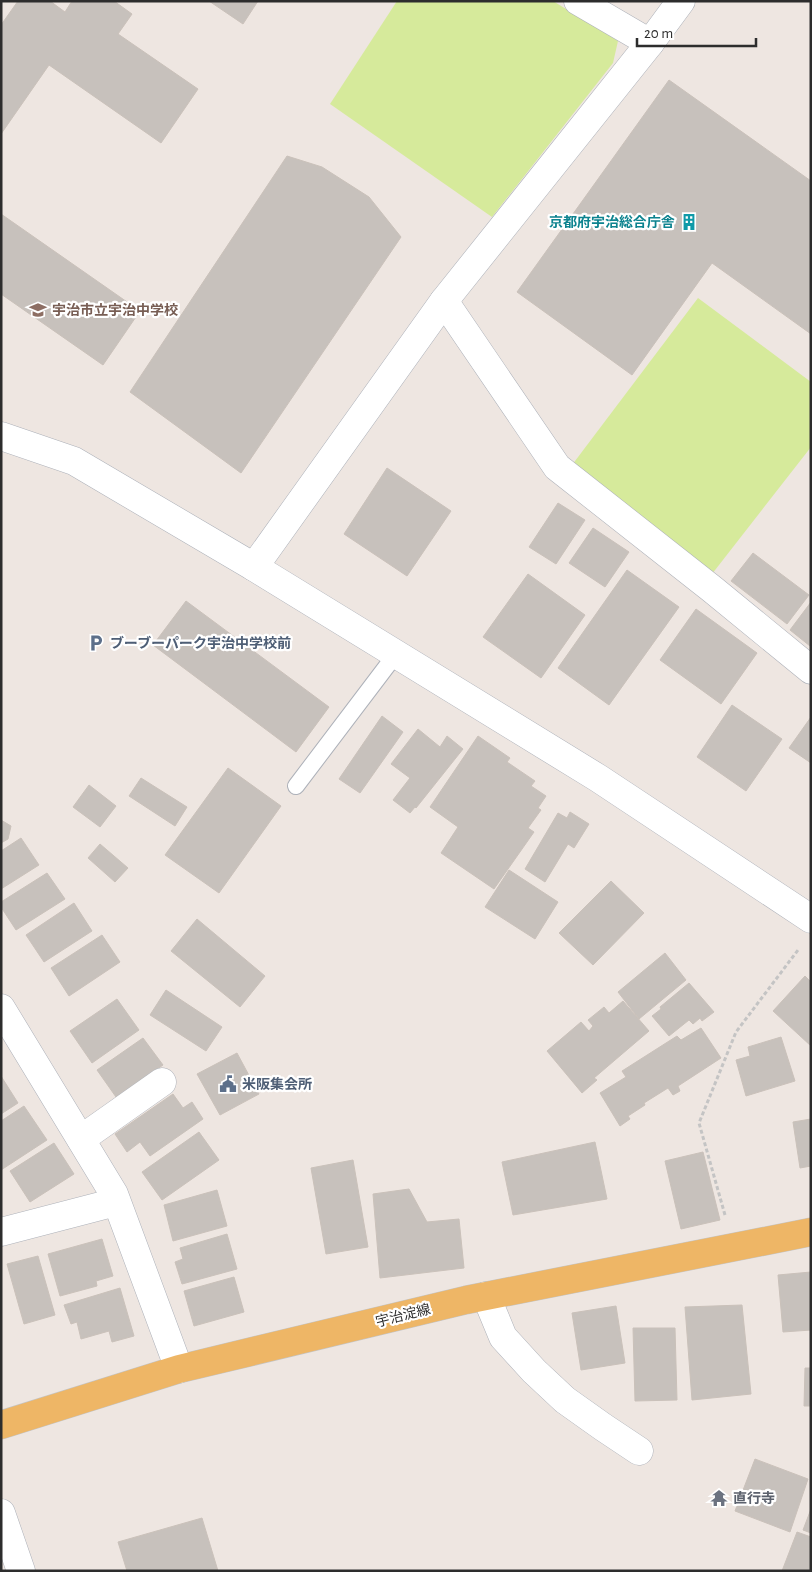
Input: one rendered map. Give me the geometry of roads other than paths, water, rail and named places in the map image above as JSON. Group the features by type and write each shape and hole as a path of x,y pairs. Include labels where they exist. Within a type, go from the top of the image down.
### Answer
{"main road":[{"name":"宇治淀線","path":"1,1424 179,1369 486,1296 811,1232"}],"street":[{"path":"578,1 650,43"},
{"path":"254,567 444,301 650,43 681,1"},
{"path":"444,301 557,467 811,670"},
{"path":"1,436 74,461 254,567 598,778 811,919"},
{"path":"1,1008 114,1194 179,1369"},
{"path":"81,1139 162,1082"},
{"path":"1,1232 116,1202"},
{"path":"486,1296 503,1337 534,1371 565,1400 602,1428 640,1452"},
{"path":"1,1512 21,1571"}],"lane":[{"path":"296,786 396,654"}],"place":[{"name":"京都府宇治総合庁舎","path":"689,222"},
{"name":"宇治市立宇治中学校","path":"38,310"},
{"name":"ブーブーパーク宇治中学校前","path":"96,643"},
{"name":"米阪集会所","path":"228,1084"},
{"name":"直行寺","path":"719,1498"}]}
